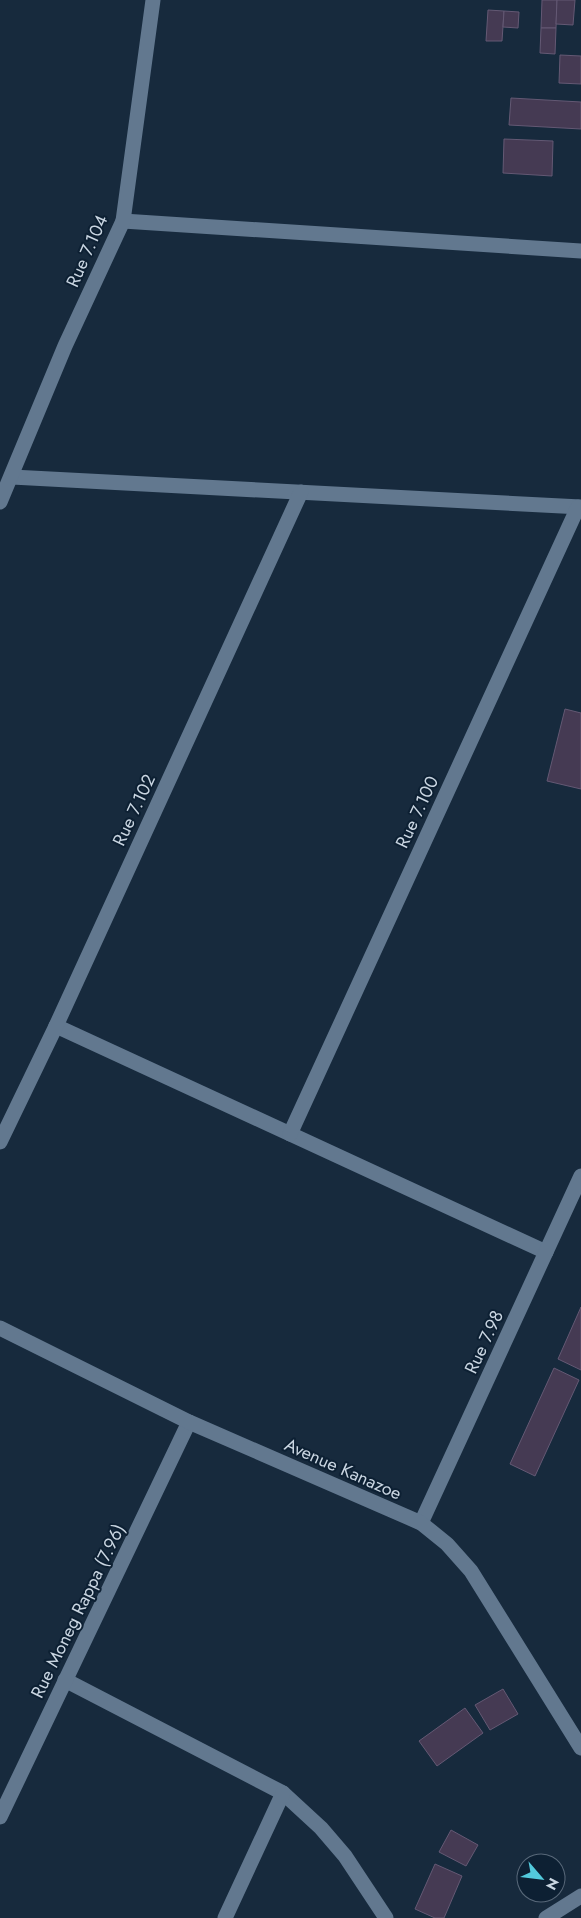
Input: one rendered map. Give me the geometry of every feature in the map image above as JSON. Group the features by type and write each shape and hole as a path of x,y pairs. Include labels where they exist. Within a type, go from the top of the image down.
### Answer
{"street":[{"name":"Rue 7.104","path":"0,502 65,346 122,221 153,0"},
{"path":"122,221 581,250"},
{"path":"12,477 579,506"},
{"name":"Rue 7.102","path":"0,1142 56,1026 301,492"},
{"name":"Rue 7.100","path":"290,1134 579,506"},
{"path":"56,1026 546,1252"},
{"name":"Rue 7.98","path":"421,1523 581,1176"},
{"name":"Avenue Kanazoe","path":"0,1328 189,1422 421,1523 446,1544 471,1571 581,1748"},
{"name":"Rue Moneg Rappa (7.96)","path":"0,1817 189,1422"},
{"path":"65,1680 283,1793 321,1828 345,1856 386,1918"},
{"path":"225,1918 283,1793"},
{"path":"546,1918 581,1896"}],"building":[{"path":"542,0 557,0 556,28 541,28"},
{"path":"557,0 575,0 573,25 556,24"},
{"path":"488,10 504,11 502,41 486,41"},
{"path":"504,11 519,12 518,28 503,27"},
{"path":"541,28 556,28 555,54 540,53"},
{"path":"560,55 581,56 581,84 559,83"},
{"path":"511,98 581,102 581,129 509,125"},
{"path":"504,139 553,141 552,176 503,173"},
{"path":"565,709 581,713 581,789 547,781"},
{"path":"581,1307 581,1370 558,1359"},
{"path":"554,1368 579,1380 535,1476 510,1464"},
{"path":"503,1689 518,1714 490,1730 475,1705"},
{"path":"465,1708 483,1733 437,1766 419,1741"},
{"path":"451,1830 478,1845 466,1866 439,1852"},
{"path":"435,1864 462,1876 444,1918 435,1918 415,1909"}]}
